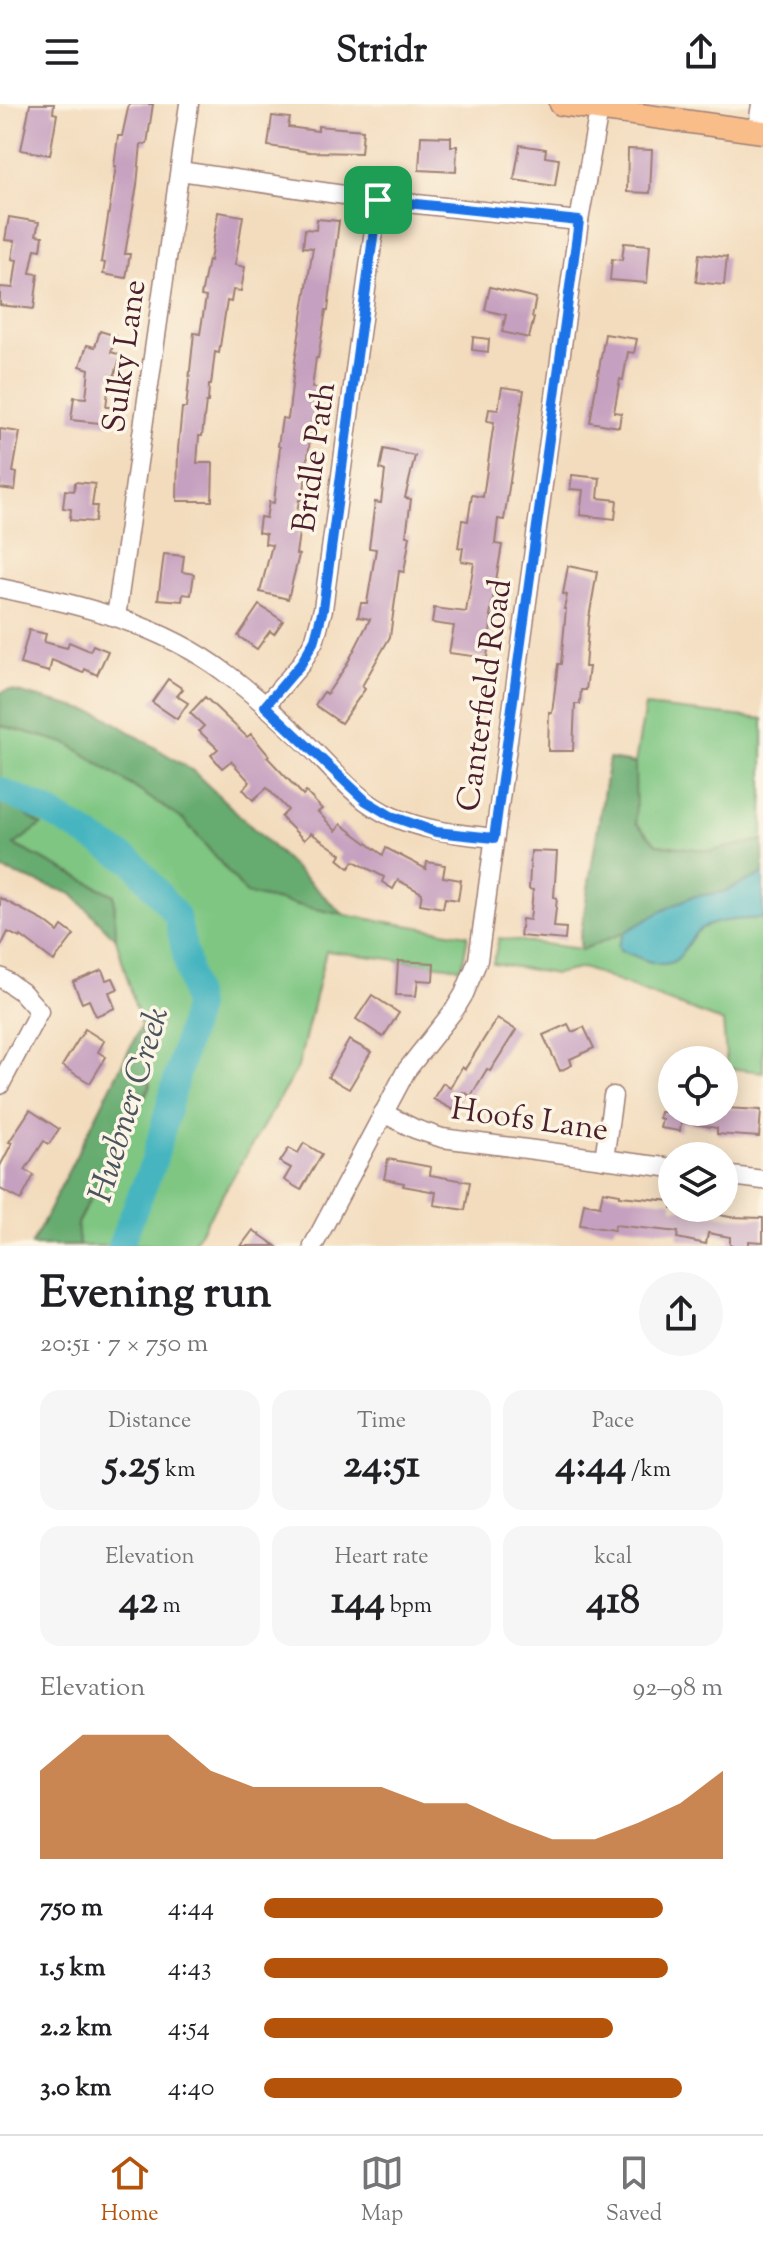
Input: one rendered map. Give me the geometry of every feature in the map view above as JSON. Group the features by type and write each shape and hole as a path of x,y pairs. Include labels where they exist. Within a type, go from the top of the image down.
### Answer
{"main road":[{"path":"561,104 760,132"}],"street":[{"name":"Sulky Lane","path":"116,617 189,104"},
{"path":"760,132 761,104"},
{"name":"Canterfield Road","path":"313,1246 406,1071 455,1009 472,977 482,942 579,221 599,110"},
{"path":"180,171 378,200 579,221"},
{"name":"Bridle Path","path":"265,706 301,664 315,639 323,609 378,200"},
{"path":"0,588 58,599 116,617 178,643 225,672 366,801 391,816 436,832 494,838"},
{"path":"0,977 22,992 39,1011 0,1085"},
{"path":"604,1159 613,1096"},
{"name":"Hoofs Lane","path":"383,1113 442,1138 658,1166"},
{"path":"738,1177 763,1180"}],"green space":[{"path":"9,690 101,714 193,771 344,915 247,894 185,821 69,744 0,725 0,693"},
{"path":"645,706 763,719 763,1072 738,1069 738,1046 725,1046 723,1022 583,968 555,974 493,963 499,938 581,949 580,939 609,759 635,763"},
{"path":"0,725 69,744 185,821 247,894 344,915 468,935 462,968 326,951 298,1067 192,1246 79,1246 77,1224 150,1086 141,1026 116,939 114,895 14,845 41,825 0,798"},
{"path":"609,759 635,764 636,823 657,844 711,851 763,840 763,874 723,892 691,897 625,932 581,950 580,939"},
{"path":"0,798 41,825 14,845 114,895 116,939 72,894 0,869"},
{"path":"141,1026 150,1086 77,1223 79,1246 31,1246"}],"water":[{"path":"763,874 763,918 724,921 702,928 676,960 670,963 651,962 620,951 618,945 625,932 664,910 691,897 723,892"}],"building":[{"path":"30,104 54,104 53,113 57,114 50,155 21,150"},
{"path":"129,104 153,104 147,144 141,144 125,254 130,254 126,278 103,274 105,263 101,262 118,136 122,136"},
{"path":"272,116 290,118 288,127 318,131 318,126 363,130 361,153 310,152 268,146"},
{"path":"421,136 451,137 451,146 457,146 456,172 419,170"},
{"path":"520,145 546,149 545,157 559,159 555,186 514,180"},
{"path":"628,149 652,150 650,193 627,192"},
{"path":"218,212 243,216 235,265 245,267 241,291 233,290 231,302 227,301 219,353 215,352 202,436 199,436 197,463 213,463 212,501 177,501 182,408 186,408 194,333 200,334 206,297 201,296"},
{"path":"9,217 39,222 36,235 43,236 41,250 35,249 30,273 38,274 34,309 0,305 0,287 13,288 17,260 12,259 15,241 5,240"},
{"path":"317,219 339,221 328,310 312,388 319,389 316,413 303,500 299,500 295,526 300,526 296,554 299,555 288,599 260,592 272,545 265,544 266,534 258,532 260,517 266,518 269,502 274,503 282,418 288,419 313,248 303,247 305,229 316,230"},
{"path":"624,243 650,245 647,283 610,280 612,259 622,260"},
{"path":"699,254 727,257 724,285 696,282"},
{"path":"490,287 536,298 529,338 502,332 506,315 485,310"},
{"path":"100,331 116,336 111,352 121,355 114,377 110,375 106,407 111,407 109,424 71,420 74,397 86,398 89,369 80,366 87,345 95,347"},
{"path":"605,334 637,339 634,353 628,352 623,380 620,379 614,412 621,413 619,427 590,422"},
{"path":"473,337 489,339 488,352 472,350"},
{"path":"502,387 524,390 504,520 498,519 495,544 502,545 490,616 487,658 449,653 454,626 432,623 434,608 466,612 474,563 461,561 463,548 458,548 462,520 468,521 472,495 483,497 494,422 487,421 489,409 498,410"},
{"path":"0,429 20,432 13,472 17,473 15,490 0,488"},
{"path":"384,449 415,456 405,498 411,499 406,536 410,536 404,572 399,571 390,637 362,686 365,689 341,723 315,705 324,692 327,694 346,666 370,619 358,617 361,603 367,603 376,549 369,548 375,502 381,503 385,471 380,469"},
{"path":"572,475 600,478 598,498 617,500 615,519 580,515 583,490 570,489"},
{"path":"75,482 95,484 92,506 97,506 95,522 70,520 71,509 63,508 65,490 74,491"},
{"path":"164,554 184,556 182,572 194,574 191,595 183,594 182,601 158,599"},
{"path":"568,566 597,572 589,618 585,667 589,667 586,690 581,690 580,704 575,704 573,751 548,751 549,712 552,713 558,664 561,664 567,595 563,594"},
{"path":"259,605 283,621 274,634 270,631 257,649 238,636"},
{"path":"29,630 46,634 44,642 67,648 69,642 90,651 93,645 108,651 97,675 85,669 83,673 52,660 49,672 20,664"},
{"path":"168,679 183,689 177,696 188,703 177,719 152,702"},
{"path":"205,697 247,737 251,734 267,757 303,795 306,792 322,809 318,812 336,831 341,824 383,855 386,848 426,869 427,862 445,865 443,877 461,880 458,900 445,898 443,908 420,904 422,893 398,880 393,889 382,882 384,877 354,861 349,868 338,859 341,854 311,833 304,840 281,817 288,810 267,788 253,800 243,789 250,782 231,761 222,768 211,755 218,749 199,731 204,726 190,713"},
{"path":"531,851 557,852 554,927 566,928 565,940 520,936 522,919 530,920 533,890 529,889"},
{"path":"0,898 44,921 58,932 62,926 74,935 54,961 21,936 8,932 0,948"},
{"path":"398,961 434,963 433,981 418,980 416,996 396,995"},
{"path":"102,970 106,980 113,978 118,989 109,992 115,1008 96,1016 89,1000 82,1003 73,982"},
{"path":"372,995 399,1013 383,1037 356,1019"},
{"path":"497,1018 516,1030 471,1096 463,1092 453,1110 433,1099 443,1083 450,1088"},
{"path":"568,1024 572,1032 584,1027 594,1048 570,1059 572,1065 560,1071 543,1035"},
{"path":"85,1029 104,1041 98,1052 106,1057 90,1083 62,1066"},
{"path":"349,1040 371,1052 349,1089 328,1077"},
{"path":"738,1109 761,1110 759,1137 717,1134 717,1128 705,1126 738,1126"},
{"path":"30,1110 59,1129 49,1144 44,1141 25,1170 34,1175 21,1200 0,1189 0,1166 12,1143 9,1142"},
{"path":"660,1126 681,1126 680,1131"},
{"path":"304,1143 322,1154 301,1190 284,1180 291,1168 280,1162 289,1148 298,1153"},
{"path":"388,1159 431,1167 430,1175 470,1182 465,1210 434,1205 436,1192 384,1179"},
{"path":"603,1191 658,1200 658,1222 738,1222 738,1217 763,1218 763,1242 749,1241 749,1246 730,1246 730,1237 708,1233 706,1244 677,1238 678,1232 615,1225 614,1230 580,1225 584,1203 600,1206"},
{"path":"253,1230 276,1246 241,1246"}],"waterway":[{"name":"Huebner Creek","path":"0,790 42,808 133,862 177,916 196,1006 154,1161 120,1246"}],"route":[{"path":"378,200 579,221 494,838 436,832 391,816 366,801 265,706 301,664 315,639 323,609 378,200"}]}
